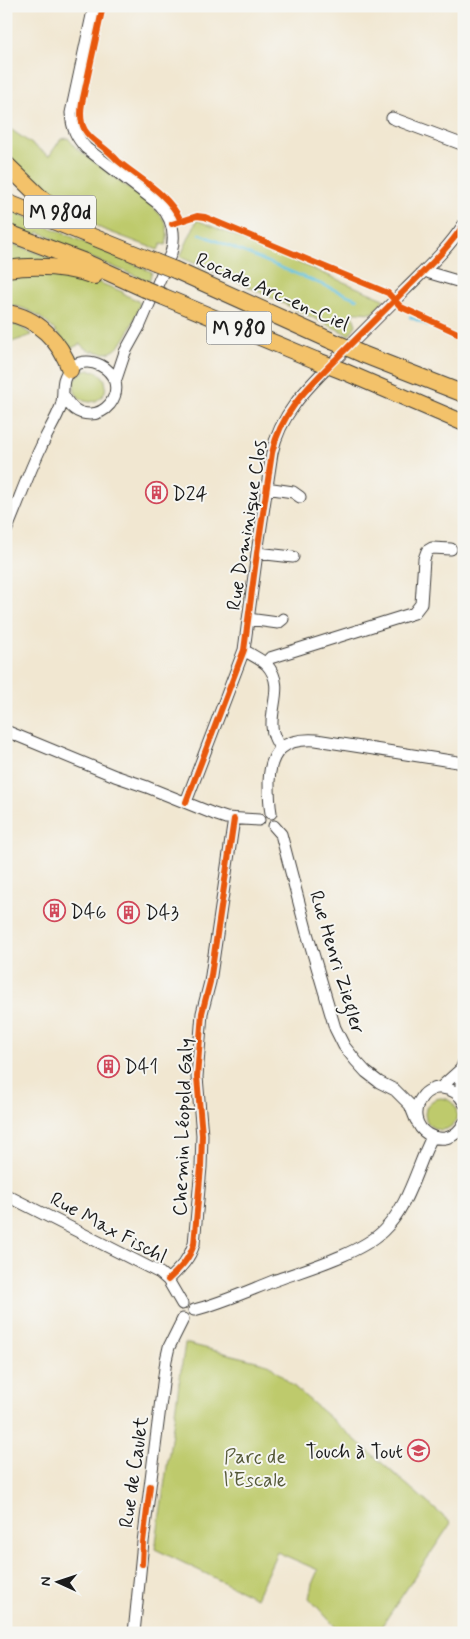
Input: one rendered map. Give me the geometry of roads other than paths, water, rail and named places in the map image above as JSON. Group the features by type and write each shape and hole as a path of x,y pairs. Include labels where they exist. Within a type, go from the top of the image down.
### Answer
{"highway":[{"name":"M 980d","path":"6,164 48,203 80,224 115,241 121,248"},
{"name":"M 980","path":"6,202 121,248"},
{"name":"M 980","path":"6,232 85,262 464,423"},
{"name":"Rocade Arc-en-Ciel","path":"121,248 175,270 362,354 464,394"},
{"name":"M 980","path":"6,268 41,267 65,269 91,275 139,292 145,289"},
{"path":"6,313 24,318 42,329 58,346 70,370"}],"street":[{"path":"94,6 71,113 74,130 78,140 86,148 160,204 169,217 174,234 172,248 163,271 140,325 124,352 115,382"},
{"path":"392,118 464,145"},
{"name":"Rue Dominique Clos","path":"186,802 244,650 266,488 275,438 282,422 307,389 425,270 456,237 464,224"},
{"path":"425,270 464,284"},
{"path":"100,365 124,352"},
{"path":"49,431 59,420 68,414 78,412 92,415 108,407 116,391 115,382 109,371 92,362 81,363 70,370 65,378 64,396 68,404 78,412"},
{"path":"6,531 64,396"},
{"path":"266,488 293,492 300,497"},
{"path":"266,664 270,658 414,613 421,604 424,559 427,551 432,548 451,549"},
{"path":"256,553 293,557"},
{"path":"248,619 278,623 283,619"},
{"path":"244,650 266,664 274,676 277,694 272,725 275,739 280,748 298,740 316,740 464,763"},
{"path":"6,731 214,814 234,819 266,812"},
{"name":"Rue Henri Ziegler","path":"280,748 272,761 270,770 266,812 276,820 274,826 281,834 307,934 336,1028 344,1046 361,1067 379,1082 396,1090 416,1093 435,1089"},
{"name":"Chemin Léopold Galy","path":"168,1280 185,1264 194,1244 201,1167 202,1135 197,1077 202,1013 210,982 234,819"},
{"path":"416,1120 416,1109 424,1094 435,1089 462,1065"},
{"path":"462,1065 462,1100"},
{"path":"435,1089 453,1091 462,1100"},
{"name":"Rue Henri Ziegler","path":"396,1090 410,1105 421,1129 432,1137"},
{"path":"194,1310 236,1296 357,1249 383,1232 398,1213 432,1137 446,1138 458,1135 464,1123"},
{"name":"Rue Max Fischl","path":"6,1195 160,1273 168,1280 182,1304"},
{"path":"182,1304 188,1304 194,1310 192,1317 188,1320 180,1318 178,1312 182,1304"},
{"name":"Rue de Caulet","path":"134,1633 143,1542 166,1360 169,1347 183,1319"}],"waterway":[{"path":"200,234 357,299"},
{"path":"410,317 464,341"}],"place":[{"name":"D24","path":"156,493"},
{"name":"D46","path":"54,911"},
{"name":"D43","path":"129,912"},
{"name":"D41","path":"108,1066"},
{"name":"Touch à Tout","path":"419,1451"}],"park label":[{"name":"Parc de l’Escale","path":"255,1468"}]}
